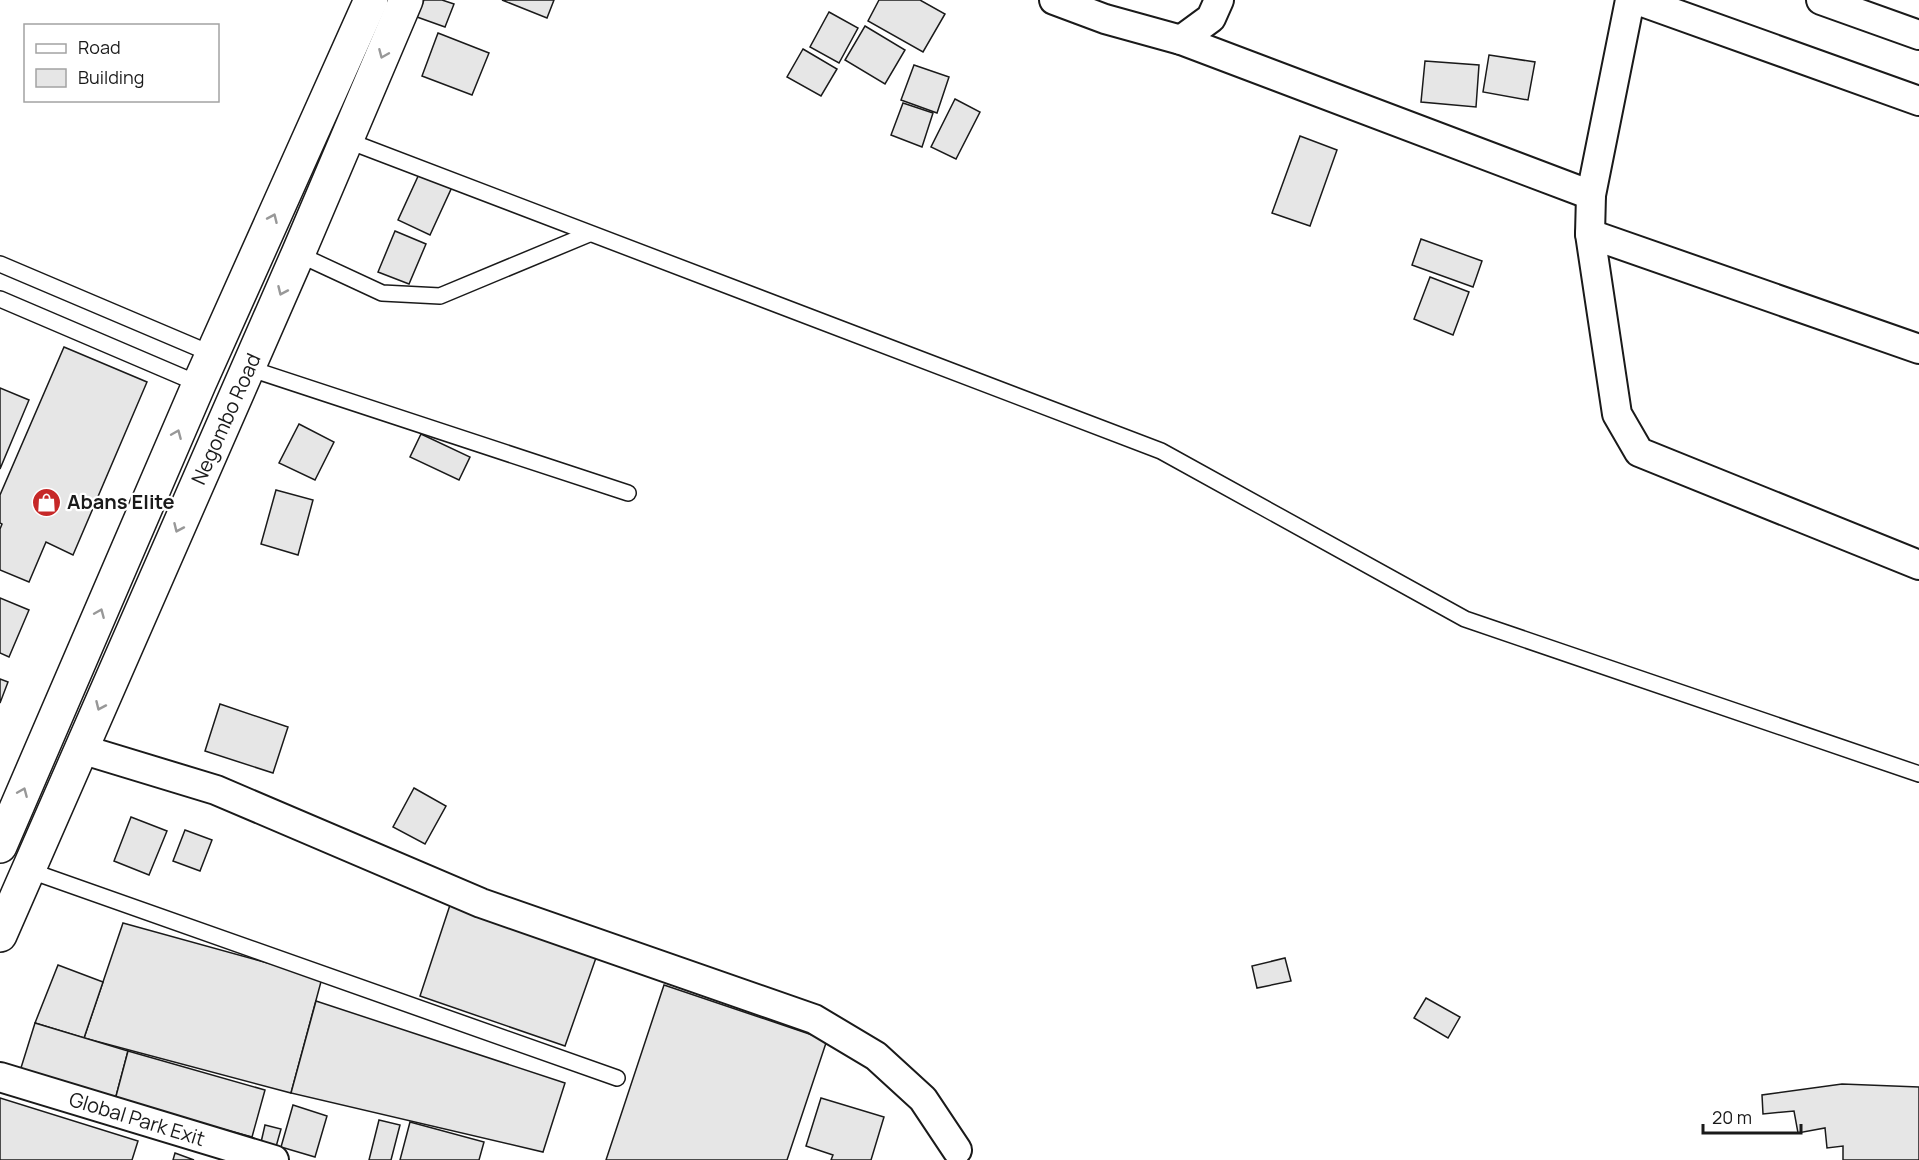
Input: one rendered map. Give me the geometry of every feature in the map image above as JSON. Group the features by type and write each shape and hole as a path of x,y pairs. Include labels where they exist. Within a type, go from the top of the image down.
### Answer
{"highway":[{"name":"Negombo Road","path":"0,846 212,354 371,0"},
{"name":"Negombo Road","path":"0,935 298,254 405,0"}],"street":[{"path":"1054,0 1105,19 1181,40 1591,195"},
{"path":"1181,40 1211,18 1219,0"},
{"path":"1630,0 1591,195 1590,234 1617,414 1639,452 1919,565"},
{"path":"1637,0 1919,101"},
{"path":"1821,0 1919,35"},
{"path":"1590,234 1919,349"},
{"path":"81,749 216,790 481,903 814,1019 876,1056 923,1099 957,1150"},
{"name":"Global Park Exit","path":"0,1077 274,1160"}],"lane":[{"path":"346,140 1161,451 1466,619 1919,774"},
{"path":"298,254 382,293 440,296 589,234"},
{"path":"0,264 212,354"},
{"path":"0,299 199,384"},
{"path":"248,368 628,493"},
{"path":"28,870 617,1078"}],"building":[{"path":"424,0 442,0 454,4 445,27 417,17"},
{"path":"502,0 554,0 547,18"},
{"path":"879,0 920,0 945,14 923,52 868,21"},
{"path":"829,12 858,28 839,63 810,47"},
{"path":"865,26 905,50 885,84 845,60"},
{"path":"438,33 489,53 472,95 422,76"},
{"path":"803,49 837,69 821,96 787,77"},
{"path":"1489,55 1535,62 1528,100 1483,92"},
{"path":"1425,61 1479,65 1476,107 1421,102"},
{"path":"914,65 949,77 937,113 901,100"},
{"path":"955,99 980,112 956,159 931,147"},
{"path":"903,103 933,113 922,147 891,135"},
{"path":"1300,136 1337,150 1310,226 1272,213"},
{"path":"420,172 452,187 430,235 398,220"},
{"path":"395,231 426,244 409,284 378,272"},
{"path":"1421,239 1482,261 1473,287 1412,265"},
{"path":"1430,277 1469,292 1453,335 1414,319"},
{"path":"64,347 147,382 73,555 46,542 29,582 0,570 2,524 0,523 0,495"},
{"path":"0,388 29,400 0,469"},
{"path":"299,424 334,442 315,480 279,463"},
{"path":"421,434 470,457 459,480 410,457"},
{"path":"276,490 313,500 298,555 261,544"},
{"path":"0,598 29,610 9,657 0,653"},
{"path":"0,679 8,682 0,703"},
{"path":"220,704 288,727 273,773 205,751"},
{"path":"414,788 446,806 425,844 393,827"},
{"path":"131,817 167,831 149,875 114,861"},
{"path":"185,830 212,840 200,871 173,861"},
{"path":"450,905 597,955 565,1046 420,996"},
{"path":"123,923 322,978 291,1093 84,1038"},
{"path":"1285,958 1291,981 1257,988 1252,966"},
{"path":"58,965 103,982 84,1038 35,1023"},
{"path":"664,985 827,1040 787,1160 606,1160"},
{"path":"1426,998 1460,1017 1448,1038 1414,1018"},
{"path":"316,1001 565,1083 543,1152 291,1093"},
{"path":"35,1023 128,1051 115,1100 20,1071"},
{"path":"128,1051 265,1090 252,1137 115,1100"},
{"path":"1842,1084 1919,1087 1919,1160 1843,1160 1843,1146 1827,1148 1825,1128 1798,1133 1794,1111 1763,1114 1762,1095"},
{"path":"0,1098 138,1141 132,1160 0,1160"},
{"path":"821,1098 884,1117 871,1160 831,1160 833,1155 806,1146"},
{"path":"293,1105 327,1116 315,1157 281,1147"},
{"path":"379,1120 400,1125 391,1160 369,1160"},
{"path":"410,1122 484,1142 479,1160 400,1160"},
{"path":"265,1125 281,1129 274,1154 259,1151"},
{"path":"175,1153 194,1160 173,1160"}],"place":[{"name":"Abans Elite","path":"46,502"}]}
